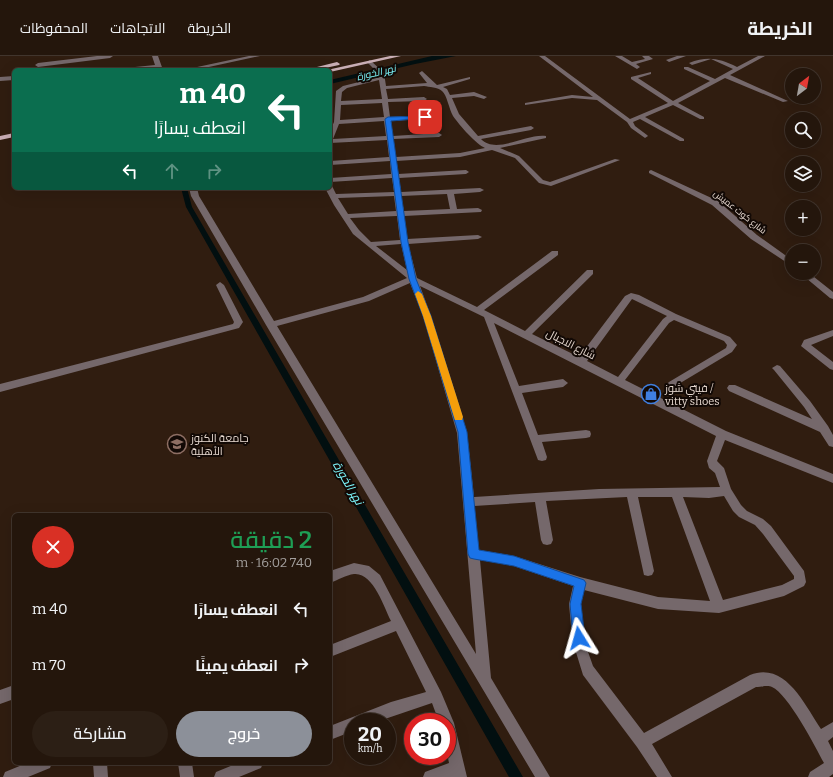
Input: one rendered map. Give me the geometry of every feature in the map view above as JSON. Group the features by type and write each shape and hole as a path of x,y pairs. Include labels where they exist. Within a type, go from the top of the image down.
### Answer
{"main road":[{"path":"318,68 376,56"},
{"path":"332,70 398,56"},
{"path":"0,134 12,131"},
{"path":"0,138 12,135"}],"street":[{"path":"38,65 110,56"},
{"path":"156,56 160,68"},
{"path":"196,68 257,56"},
{"path":"542,56 600,98 645,136"},
{"path":"618,56 639,69"},
{"path":"631,64 650,59 645,56"},
{"path":"669,60 682,56"},
{"path":"692,63 710,56 737,69"},
{"path":"629,121 673,103 762,56"},
{"path":"370,62 381,76 404,242 413,279 427,316 460,424 469,502 485,681"},
{"path":"686,68 715,81"},
{"path":"422,73 435,86 445,90 456,114 475,138 488,148 517,157 541,182 547,184 618,160"},
{"path":"649,73 633,78 673,103 702,118"},
{"path":"724,75 785,100"},
{"path":"332,90 339,90 381,76"},
{"path":"0,80 12,78"},
{"path":"383,88 435,86 468,78"},
{"path":"332,133 337,122 339,90"},
{"path":"447,97 474,94 484,97"},
{"path":"527,104 568,97 586,99 600,98"},
{"path":"338,103 424,99"},
{"path":"337,122 425,117"},
{"path":"641,117 682,140"},
{"path":"475,138 531,128"},
{"path":"332,141 439,136"},
{"path":"332,163 460,154 544,137"},
{"path":"460,154 465,162"},
{"path":"332,180 466,172"},
{"name":"شارع كوت عميش","path":"651,172 715,203 754,237 785,259"},
{"path":"194,190 195,196 270,325 543,777"},
{"path":"331,192 398,194 480,190"},
{"name":"شارع الاجبال","path":"331,192 356,232 413,279 722,434 833,479"},
{"path":"450,192 454,211"},
{"path":"346,216 478,210"},
{"path":"369,244 478,237"},
{"path":"477,311 555,254"},
{"path":"526,335 590,272"},
{"path":"270,325 366,299 413,279"},
{"path":"813,280 833,296"},
{"path":"0,388 236,326 239,322 220,285"},
{"path":"581,362 628,298 631,296 636,297 673,316 727,339 732,345 730,350 672,384"},
{"path":"487,315 542,457"},
{"path":"619,382 666,321 673,316"},
{"path":"833,333 807,342 806,346 833,367"},
{"path":"777,368 807,404 833,443"},
{"path":"516,390 563,383"},
{"path":"732,388 824,429"},
{"path":"536,439 586,434"},
{"path":"474,554 514,561 580,583 658,603 719,606 784,590 800,580 798,572 767,530 759,522 740,512 726,490 720,471 713,465 712,461 722,434"},
{"path":"469,502 632,493 706,493 721,492 726,490"},
{"path":"676,492 719,606"},
{"path":"632,493 648,571"},
{"path":"540,497 548,540"},
{"path":"332,576 351,569 359,568 368,570 376,579 443,713"},
{"path":"580,583 575,604 576,626 581,649 588,670 642,742 665,777"},
{"path":"332,650 399,624"},
{"path":"642,742 755,680 773,680 788,691 820,741 833,766 815,777"},
{"path":"0,697 12,693"},
{"path":"384,713 432,696 436,697"},
{"path":"332,732 344,728"},
{"path":"820,741 823,736 833,729"},
{"path":"430,777 459,772 456,760"},
{"path":"10,777 40,765"},
{"path":"100,765 101,777"},
{"path":"185,765 187,777"},
{"path":"221,777 251,765"}],"water":[{"name":"نهر الخورة","path":"432,56 456,56 332,84 332,80"}],"waterway":[{"name":"نهر الخورة","path":"185,190 189,207 516,777"}],"slow traffic":[{"path":"418,294 427,316 459,417"}],"place":[{"name":"فيتي شوز / vitty shoes","path":"651,394"},
{"name":"جامعة الكنوز الأهلية","path":"177,444"}],"route":[{"path":"425,117 388,119 392,158 396,176 404,242 413,279 427,316 462,432 474,554 514,561 580,583 575,604 576,626 579,638"}]}
